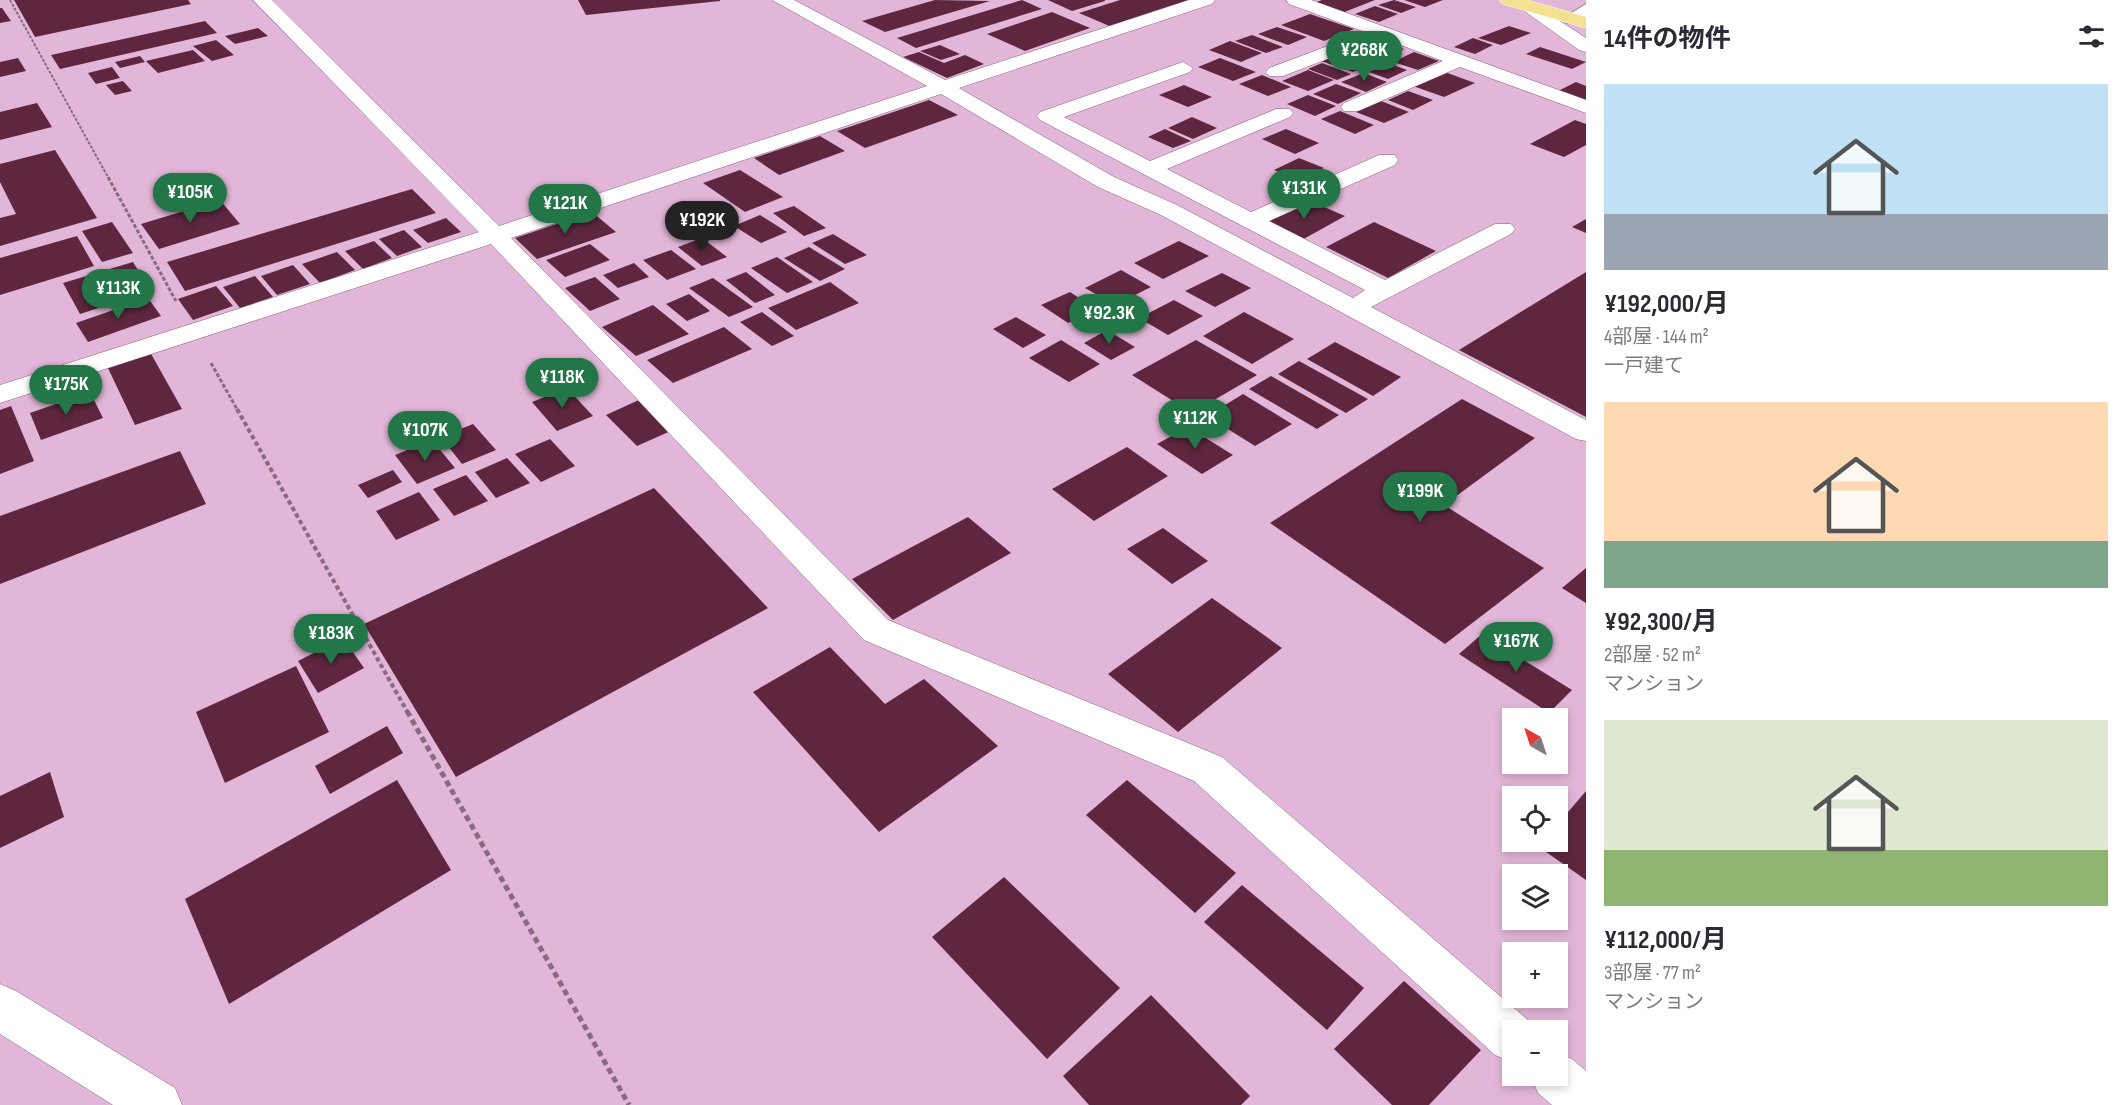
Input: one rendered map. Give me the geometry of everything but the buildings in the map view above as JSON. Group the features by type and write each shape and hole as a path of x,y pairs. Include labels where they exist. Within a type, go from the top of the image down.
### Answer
{"main road":[{"path":"1509,0 1581,17"}],"street":[{"path":"262,0 495,235 876,630 1208,769 1502,1029"},
{"path":"781,0 945,87 1106,182 1169,210 1586,432"},
{"path":"0,394 495,235 1206,0"},
{"path":"1295,0 1586,107"},
{"path":"1529,6 1586,46"},
{"path":"1276,72 1381,32"},
{"path":"1351,107 1459,61"},
{"path":"1183,68 1047,116 1384,290"},
{"path":"1149,169 1283,113"},
{"path":"1250,221 1387,160"},
{"path":"1352,307 1503,229"},
{"path":"0,1007 158,1105"},
{"path":"1566,1086 1586,1103"}],"path":[{"path":"10,0 193,332 628,1105"}]}
